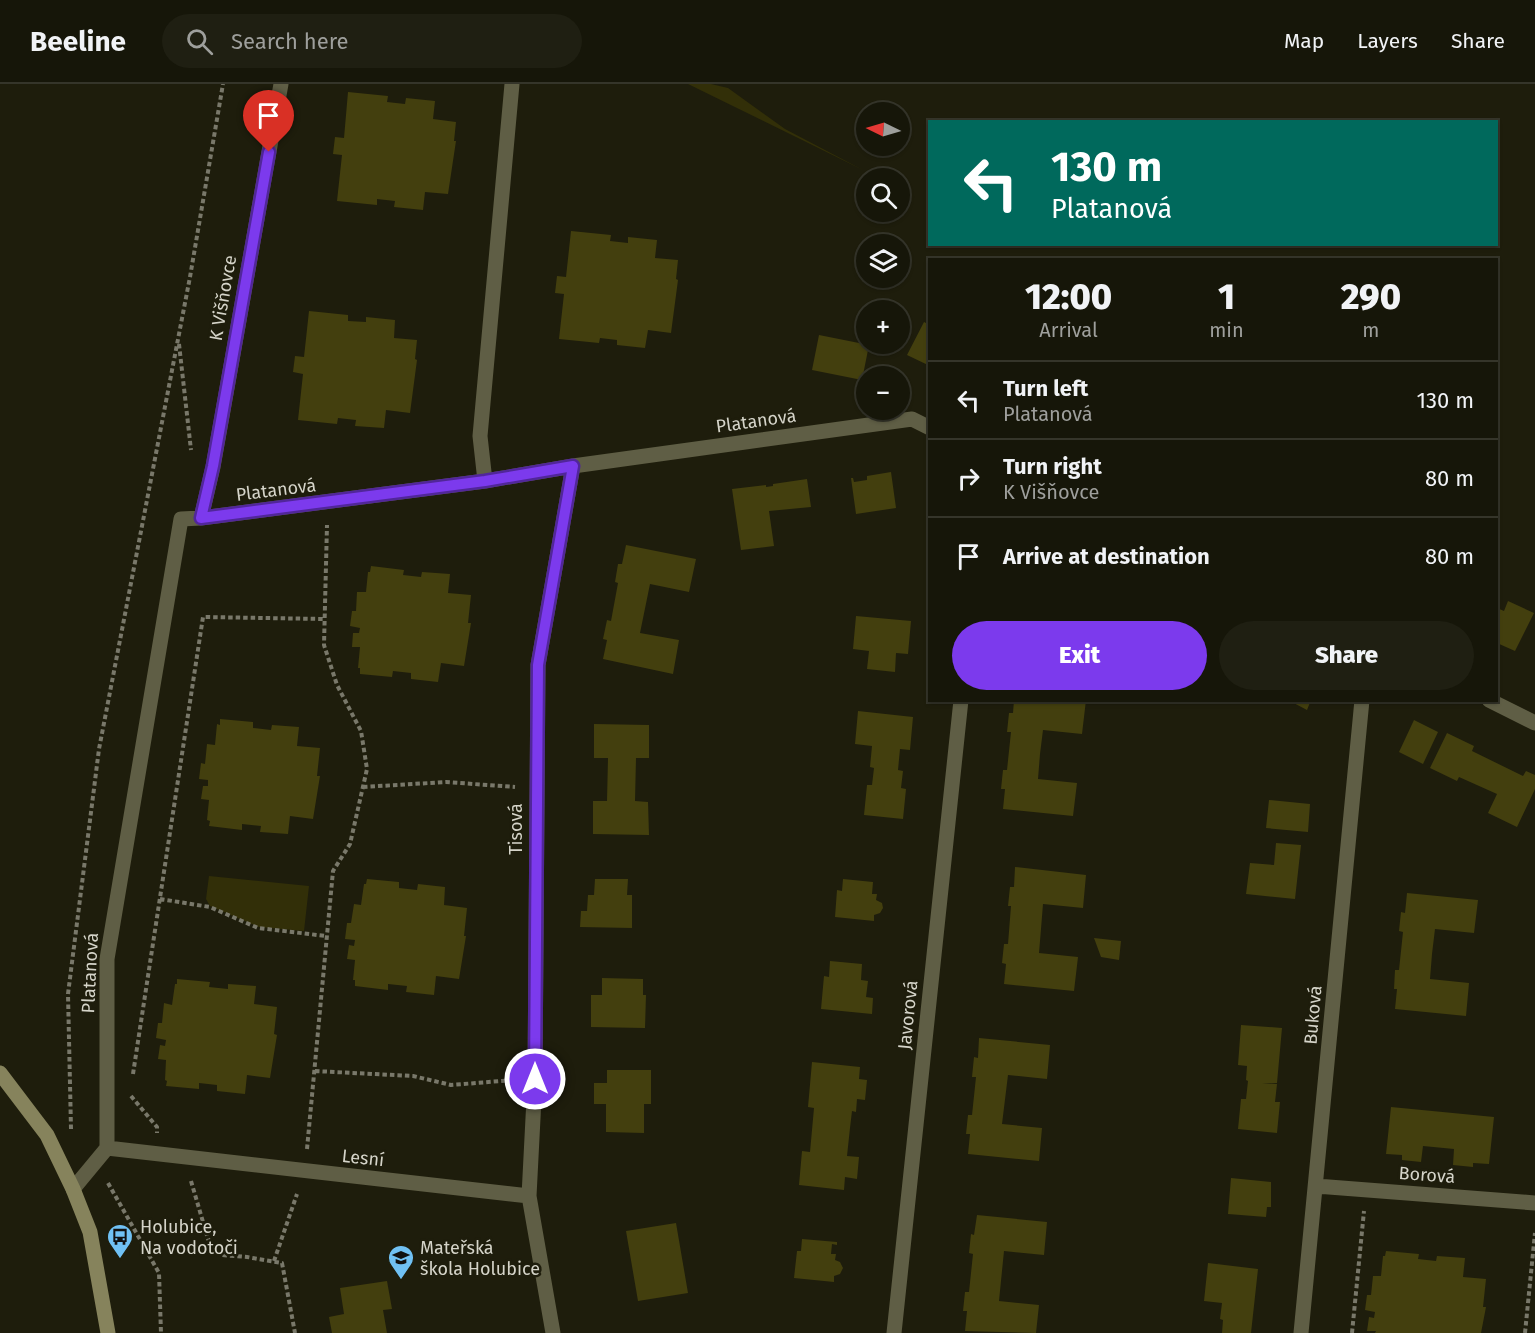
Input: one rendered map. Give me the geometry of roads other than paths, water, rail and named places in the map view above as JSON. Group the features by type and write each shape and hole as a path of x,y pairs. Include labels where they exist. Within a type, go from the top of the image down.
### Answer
{"street":[{"name":"K Višňovce","path":"201,518 213,466 281,84"},
{"path":"485,481 480,436 512,84"},
{"name":"Platanová","path":"106,1148 107,959 181,519 327,503 912,419 928,427"},
{"name":"Tisová","path":"529,1196 535,1079 538,665 573,466"},
{"name":"Javorová","path":"894,1333 961,702"},
{"name":"Buková","path":"1301,1333 1362,702"},
{"path":"1493,702 1535,723"},
{"path":"0,1073 47,1135 73,1189 90,1232 108,1333"},
{"path":"73,1189 106,1148"},
{"name":"Lesní","path":"106,1148 529,1196"},
{"name":"Borová","path":"1316,1186 1535,1203"},
{"path":"529,1196 553,1333"}],"place":[{"name":"Holubice, Na vodotoči","path":"120,1260"},
{"name":"Mateřská škola Holubice","path":"401,1281"}]}
